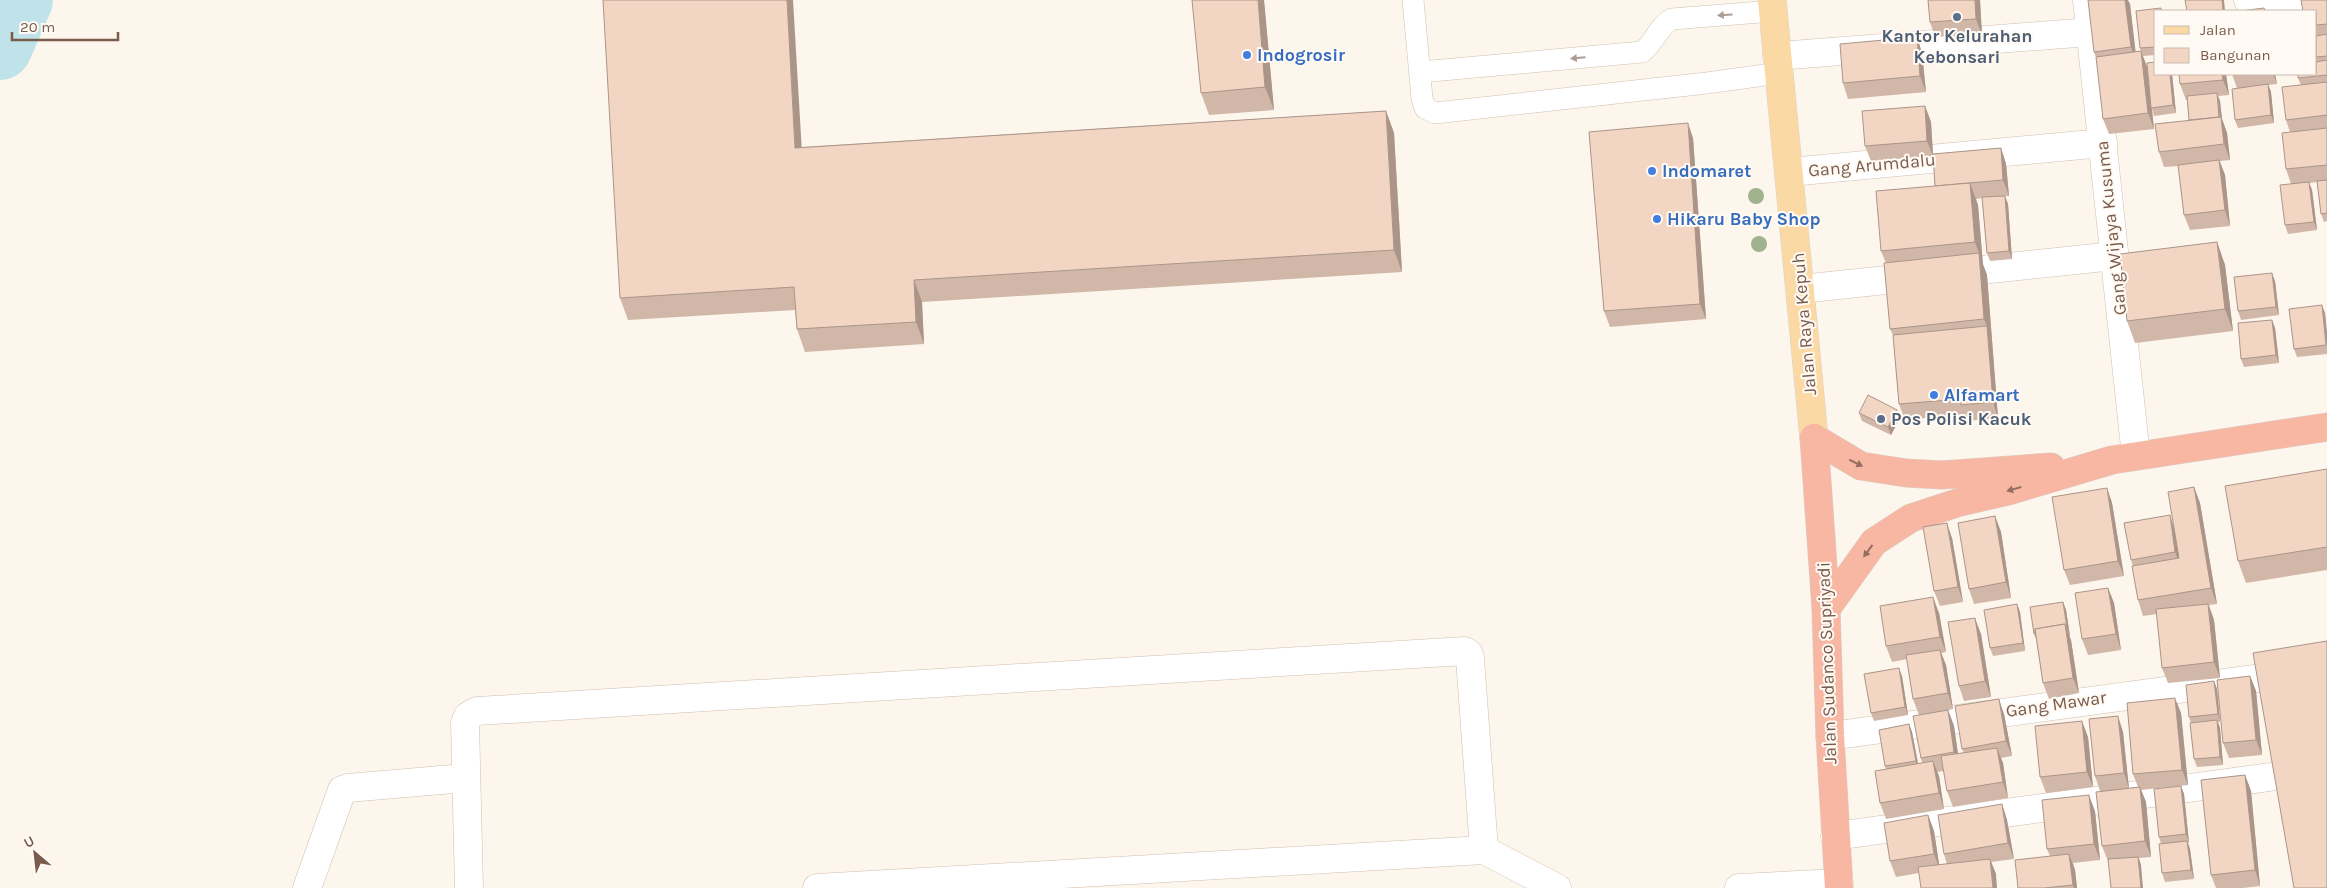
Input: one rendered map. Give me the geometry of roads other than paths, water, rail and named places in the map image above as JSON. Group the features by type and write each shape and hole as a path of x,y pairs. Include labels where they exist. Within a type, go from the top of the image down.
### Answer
{"highway":[{"path":"1826,610 1874,542 1912,518 1960,502 2008,491 2094,465 2136,456 2327,427"},
{"path":"1814,438 1861,466 1906,473 1942,475 2094,465"},
{"name":"Jalan Sudanco Supriyadi","path":"1814,438 1826,610 1830,736 1839,885"}],"main road":[{"name":"Jalan Raya Kepuh","path":"1773,6 1814,438"}],"street":[{"name":"Gang Wijaya Kusuma","path":"2087,0 2136,456"},
{"path":"2248,0 2257,6 2294,0"},
{"path":"1778,64 2090,32"},
{"name":"Gang Arumdalu","path":"1790,172 2103,144"},
{"path":"1801,289 2114,256"},
{"path":"469,888 465,723 468,716 477,712 1465,651 1469,654 1470,658 1484,850"},
{"name":"Gang Mawar","path":"1830,736 2252,679"},
{"path":"1835,836 2270,777"},
{"path":"308,888 342,790 465,778"},
{"path":"818,888 1484,850 1557,888"},
{"path":"1739,888 1839,885"}],"lane":[{"path":"1413,0 1425,108 1435,113 1707,84 1778,64"},
{"path":"1420,72 1642,52 1647,48 1664,23 1672,19 1773,6"}],"waterway":[{"path":"0,48 21,0"}],"place":[{"name":"Kantor Kelurahan Kebonsari","path":"1957,17"},
{"name":"Indogrosir","path":"1247,55"},
{"name":"Indomaret","path":"1652,171"},
{"name":"Hikaru Baby Shop","path":"1657,219"},
{"name":"Alfamart","path":"1934,395"},
{"name":"Pos Polisi Kacuk","path":"1881,419"}]}
